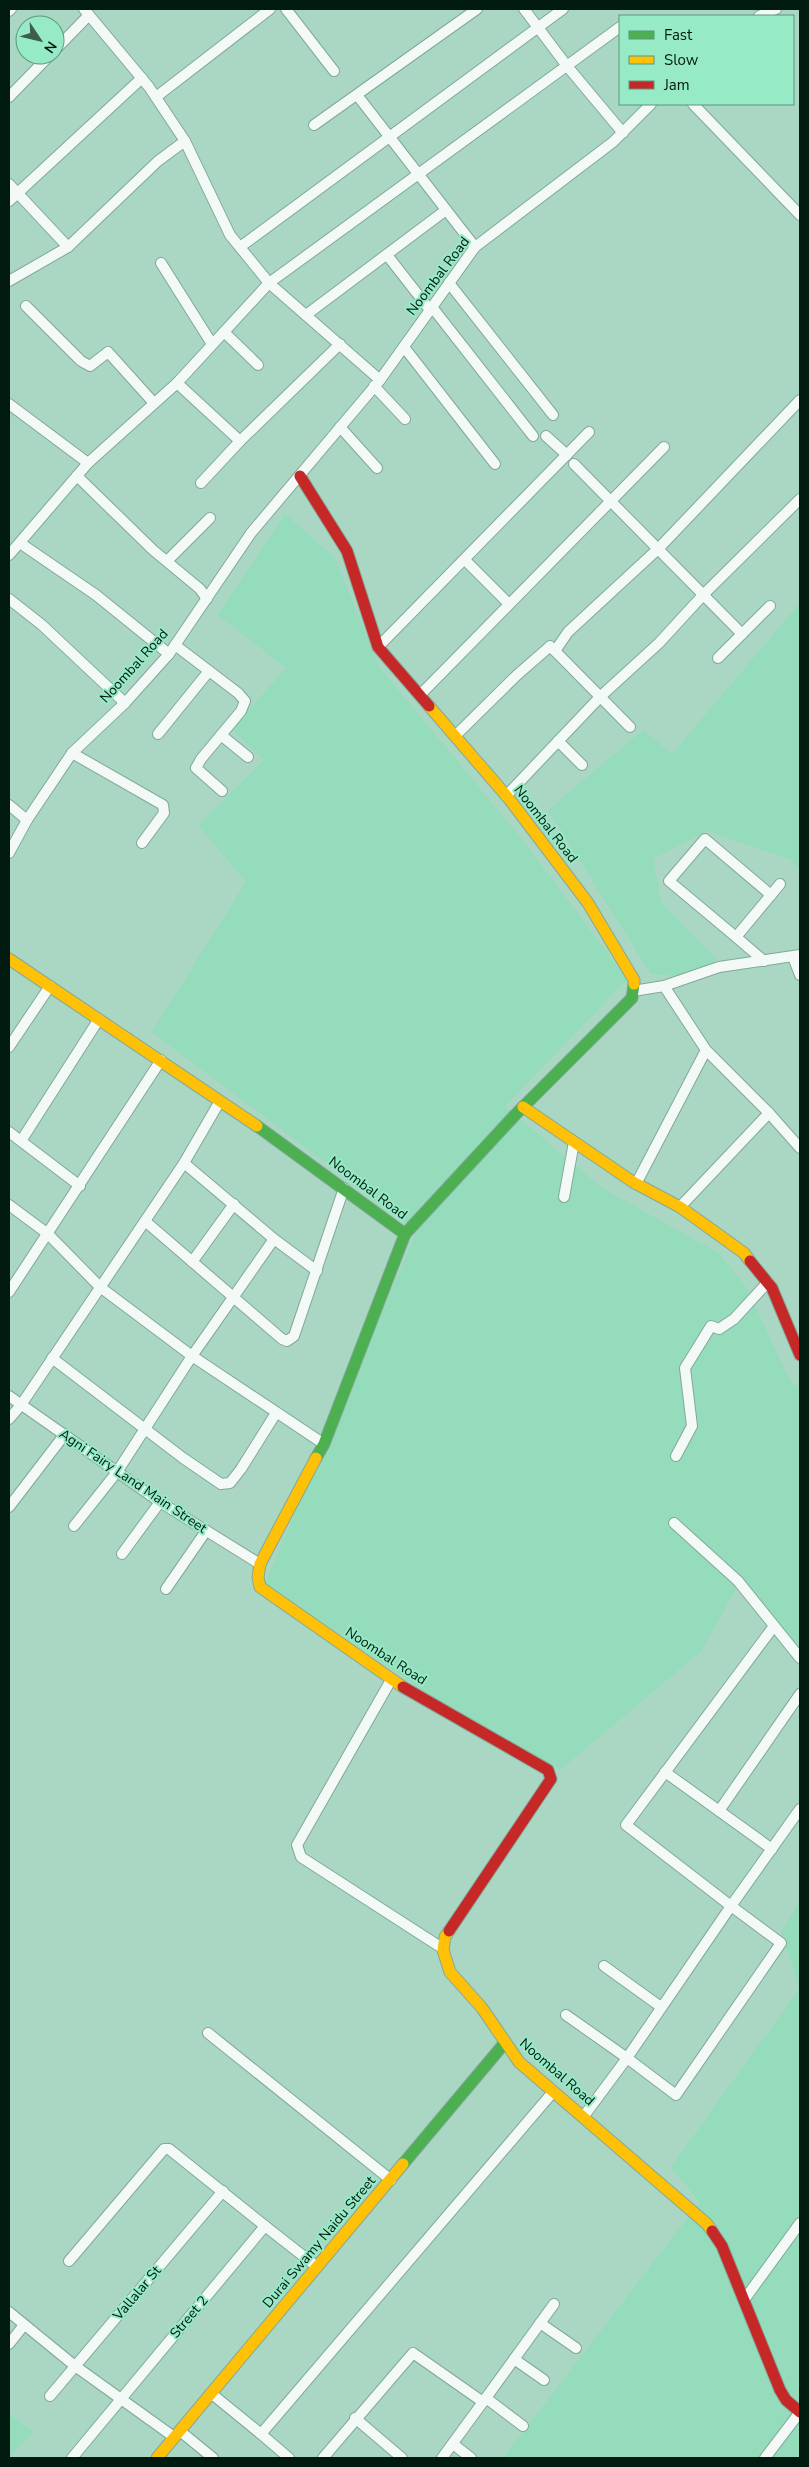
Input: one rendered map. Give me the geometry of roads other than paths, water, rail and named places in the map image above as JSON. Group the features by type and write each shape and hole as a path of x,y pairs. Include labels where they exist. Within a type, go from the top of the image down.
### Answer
{"street":[{"path":"156,97 270,9"},
{"path":"286,9 334,71"},
{"path":"314,125 477,9"},
{"path":"524,9 567,66 623,132"},
{"path":"240,247 563,9"},
{"path":"761,15 776,9"},
{"path":"65,38 87,12 142,78 185,141 230,235 269,283 340,344 377,383 405,418"},
{"path":"9,555 88,463 153,402 177,383 269,283 619,28"},
{"path":"9,97 40,65"},
{"path":"9,201 142,78"},
{"path":"357,94 475,247"},
{"name":"Noombal Road","path":"9,853 27,820 72,753 125,703 172,649 250,533 377,383 475,247 613,142 650,105"},
{"path":"694,105 800,215"},
{"path":"9,281 68,247 158,161 185,141"},
{"path":"9,184 68,247"},
{"path":"306,315 446,210"},
{"path":"387,255 533,436"},
{"path":"161,263 212,344"},
{"path":"449,283 552,415"},
{"path":"26,306 81,361 90,366 108,352 153,402"},
{"path":"224,332 258,365"},
{"path":"200,483 240,441 340,344"},
{"path":"404,347 495,464"},
{"path":"177,383 240,441"},
{"path":"556,650 568,632 658,548 800,400"},
{"path":"9,404 88,463"},
{"path":"340,427 378,468"},
{"path":"378,646 465,560 589,432"},
{"path":"546,436 567,455"},
{"path":"420,695 664,447"},
{"path":"574,464 742,634"},
{"path":"77,476 167,561 200,589 207,598"},
{"name":"Noombal Road","path":"300,476 347,551 378,646 506,796 588,903 634,980 633,991"},
{"path":"506,796 601,696 659,643 704,594 800,499"},
{"path":"167,561 210,518"},
{"path":"20,543 96,594 172,649 209,671 238,692 245,701 241,711 196,768 222,791"},
{"path":"465,560 508,604"},
{"path":"9,599 42,625 125,703"},
{"path":"718,658 770,606"},
{"path":"455,736 517,675 550,646 630,727"},
{"path":"158,734 209,671"},
{"path":"221,735 248,757"},
{"path":"558,741 582,765"},
{"path":"72,753 163,805 164,813 142,842"},
{"path":"9,805 27,820"},
{"path":"764,961 669,881 705,839 771,896"},
{"path":"736,937 780,884"},
{"path":"405,1234 523,1107 632,998 633,991 664,986 719,967 797,956 800,975"},
{"name":"Noombal Road","path":"9,959 220,1100 405,1234 324,1444 260,1564 258,1577 260,1587 391,1680 548,1770 551,1779 445,1937 442,1948 445,1964 451,1976 488,2017 503,2045 519,2062 708,2224 722,2246 780,2390 786,2400 800,2412"},
{"path":"9,1047 50,986"},
{"path":"664,986 706,1050 769,1113 800,1148"},
{"path":"21,1141 99,1019"},
{"path":"636,1184 706,1050"},
{"path":"9,1292 161,1060"},
{"path":"9,1420 184,1164 220,1100"},
{"path":"523,1107 636,1184 680,1208 739,1249 768,1282 800,1355"},
{"path":"680,1208 769,1113"},
{"path":"9,1132 80,1186"},
{"path":"564,1197 574,1142"},
{"path":"184,1164 274,1239 317,1271"},
{"path":"144,1221 282,1339 287,1340 294,1336 344,1188"},
{"path":"192,1262 234,1204"},
{"path":"9,1205 48,1234 100,1286 192,1356 324,1444"},
{"path":"74,1526 117,1472 192,1356 274,1239"},
{"path":"676,1456 692,1426 685,1368 711,1326 719,1329 734,1319 768,1282"},
{"path":"52,1358 146,1427 183,1458 222,1484 230,1483 241,1469 276,1413"},
{"name":"Agni Fairy Land Main Street","path":"9,1396 160,1502 260,1564"},
{"path":"9,1507 65,1434"},
{"path":"122,1554 160,1502"},
{"path":"674,1523 738,1581 800,1658"},
{"path":"166,1589 206,1531"},
{"path":"566,2015 676,2095 781,1943 626,1825 774,1626"},
{"path":"391,1680 297,1845 302,1857 442,1948"},
{"path":"719,1811 800,1694"},
{"path":"665,1772 772,1849"},
{"path":"584,2116 800,1809"},
{"path":"604,1966 661,2008"},
{"path":"208,2033 390,2180"},
{"name":"Durai Swamy Naidu Street","path":"157,2458 503,2045"},
{"path":"261,2434 553,2092"},
{"path":"69,2261 164,2149 168,2149 316,2266"},
{"name":"Vallalar St","path":"50,2396 223,2191"},
{"path":"744,2300 800,2223"},
{"name":"Street 2","path":"72,2458 265,2226"},
{"path":"442,2458 554,2304"},
{"path":"9,2312 75,2366 121,2399 213,2458"},
{"path":"540,2323 576,2348"},
{"path":"9,2344 24,2325"},
{"path":"323,2458 355,2418 413,2353 523,2426"},
{"path":"514,2358 544,2380"},
{"path":"212,2394 289,2458"},
{"path":"765,2458 800,2412"},
{"path":"355,2418 402,2458"},
{"path":"453,2444 471,2458"}]}
